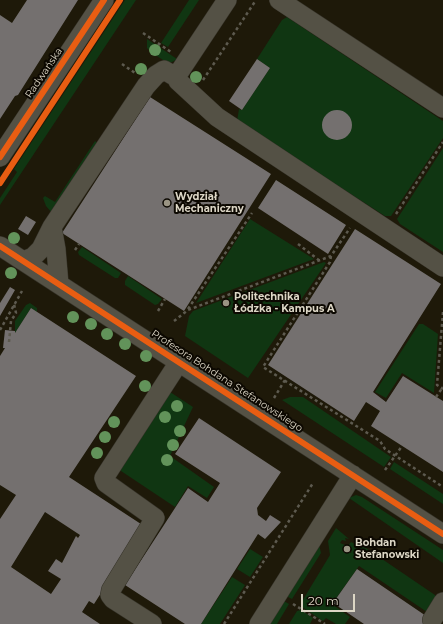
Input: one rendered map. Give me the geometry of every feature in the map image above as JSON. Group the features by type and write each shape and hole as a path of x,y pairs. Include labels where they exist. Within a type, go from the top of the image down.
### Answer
{"street":[{"name":"Radwańska","path":"0,156 104,0"},
{"path":"23,261 33,257 41,249 52,227 146,86 156,75 175,70 227,0"},
{"path":"279,0 443,108"},
{"path":"175,70 193,95 210,112 443,267"},
{"path":"52,227 56,249 59,284"},
{"name":"Profesora Bohdana Stefanowskiego","path":"2,248 443,534"},
{"path":"152,624 113,599 110,595 111,590 155,518 106,483 104,478 179,362"},
{"path":"259,624 353,475"},
{"path":"432,620 443,602"}],"path":[{"path":"193,95 256,0"},
{"path":"143,33 175,70"},
{"path":"386,229 443,142"},
{"path":"360,212 331,256 330,262 263,367 380,441 385,449 443,488"},
{"path":"188,310 252,213"},
{"path":"298,244 320,260"},
{"path":"174,321 188,310 331,256"},
{"path":"0,330 22,291"},
{"path":"158,310 165,299"},
{"path":"9,342 11,321 16,313 14,304"},
{"path":"436,397 443,388 437,385 443,312"},
{"path":"274,398 285,380"},
{"path":"385,470 402,446"},
{"path":"224,624 314,483"},
{"path":"295,606 324,624"}],"green space":[{"path":"125,0 136,0 0,205 0,198 17,172 14,169"},
{"path":"189,0 199,0 168,47 161,43"},
{"path":"287,17 443,121 443,138 391,216 385,216 237,121 239,109 242,110 270,68 257,59 282,20"},
{"path":"147,39 177,59 172,62 166,62 151,52 147,48"},
{"path":"95,141 102,147 52,213 46,206 43,198 45,196 55,202"},
{"path":"443,148 443,252 400,224 397,219"},
{"path":"250,219 314,259 196,303"},
{"path":"82,247 121,273 118,278 115,278 79,255 78,252"},
{"path":"324,262 326,263 248,378 185,336 189,316 193,311"},
{"path":"128,276 162,299 155,305 125,285 125,281"},
{"path":"30,303 37,308 37,312 31,308 15,333 15,321 26,305"},
{"path":"419,324 423,324 438,334 434,393 402,373 386,398 375,392"},
{"path":"167,390 193,407 170,456 214,487 207,498 188,486 175,507 118,469"},
{"path":"290,397 303,397 391,457 384,467 282,400"},
{"path":"394,462 443,494 443,504 390,469"},
{"path":"356,495 362,497 443,550 443,563 349,498"},
{"path":"336,528 349,539 345,538 346,541 342,540 340,543 345,545 343,547 345,548 345,551 351,553 352,549 348,546 351,542 359,546 360,544 435,595 436,599 427,612 359,566 332,604 350,617 345,624 336,624 326,618 323,621 302,607 301,603 330,555 328,541"},
{"path":"318,540 321,553 292,599 284,595"},
{"path":"250,549 263,557 250,577 237,569"},
{"path":"232,577 245,585 220,624 201,624"},
{"path":"282,600 289,604 277,624 267,624"},
{"path":"301,610 313,618 310,624 289,624 297,611"}],"building":[{"path":"27,0 78,0 18,95 15,96 0,119 0,15 12,23"},
{"path":"257,59 270,68 242,110 229,101"},
{"name":"Wydział Mechaniczny","path":"150,97 271,174 184,311 62,233"},
{"path":"337,110 348,114 352,125 348,136 337,140 326,136 322,125 326,114"},
{"path":"276,180 346,225 328,254 258,208"},
{"path":"26,216 36,222 28,235 18,229"},
{"path":"355,229 441,284 373,392 386,402 403,376 443,401 443,472 371,426 380,411 366,402 354,421 268,365"},
{"path":"10,287 15,290 0,316 0,303"},
{"path":"31,308 136,376 69,477 144,526 94,604 89,601 82,612 100,624 0,624 0,519 16,495 0,485 0,356 5,348 3,348 5,330 15,331 15,333","holes":["45,512 80,535 78,538 76,536 62,563 56,559 48,571 61,579 51,594 11,567"]},
{"path":"199,418 281,472 257,508 258,515 266,521 270,515 281,522 265,539 258,534 201,624 185,624 125,585 188,488 208,502 220,483 175,454"},
{"path":"357,569 439,624 364,624 333,603"}],"cycle path":[{"path":"0,157 104,0"},
{"path":"0,183 120,0"},
{"path":"0,246 443,534"}],"place":[{"name":"Wydział Mechaniczny","path":"167,203"},
{"name":"Politechnika Łódzka - Kampus A","path":"226,303"},
{"name":"Bohdan Stefanowski","path":"347,549"}]}
